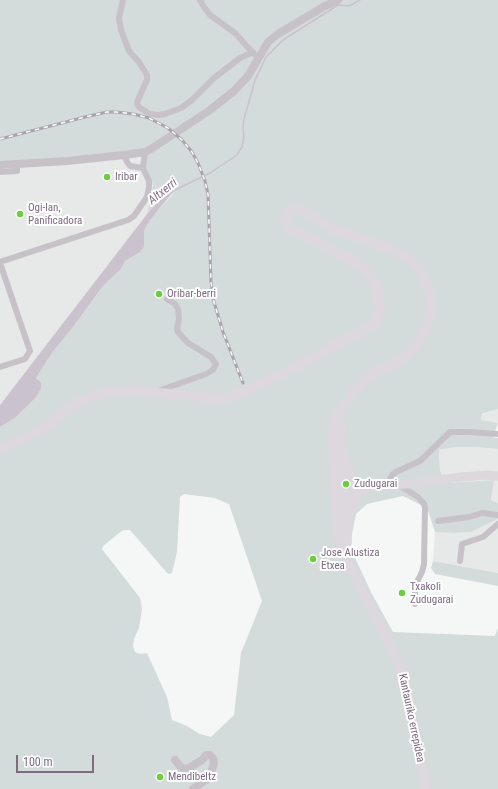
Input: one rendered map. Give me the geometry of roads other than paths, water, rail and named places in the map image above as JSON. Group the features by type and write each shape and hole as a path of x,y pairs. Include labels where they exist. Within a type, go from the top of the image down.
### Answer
{"highway":[{"path":"0,449 36,433 46,427 72,406 86,398 107,392 154,392 221,399 233,396 282,374 369,327 376,320 380,308 379,296 372,277 359,264 290,228 284,220 287,211 294,208 302,210 332,229 401,254 418,267 427,283 432,306 429,320 418,344 410,353 395,363 376,371 367,378 351,395 339,412 335,421 333,434 338,452 342,526"},
{"path":"338,452 338,478 340,482 344,484 339,492 342,526"},
{"name":"Kantauriko errepidea","path":"342,526 359,584 384,632 403,675 426,789"}],"main road":[{"path":"338,452 358,487"},
{"path":"344,484 347,482 358,487 375,484 397,484 461,477 487,475 498,476"},
{"path":"342,526 358,487"}],"street":[{"path":"123,0 119,18 120,30 130,51 147,75 147,80 137,104 140,108 150,114 165,114 181,108 234,62 248,53 255,55"},
{"path":"200,0 210,15 234,33 255,55"},
{"path":"0,165 145,152 226,98 248,76 255,55 278,34 338,0"},
{"path":"0,368 25,359 30,350 0,262 128,220 134,216 147,197 149,187 149,180 143,168 145,152"},
{"path":"124,155 126,162 130,166 143,168"},
{"path":"0,172 17,171 17,164"},
{"path":"154,392 206,374 213,370 216,364 211,357 188,343 178,332 176,328 179,320 178,309 175,304 167,299"},
{"path":"388,484 392,475 420,461 450,432 498,434"},
{"path":"397,484 418,497 424,504 425,508 424,564 415,586 414,604"},
{"path":"438,521 470,517 482,513 498,515"},
{"path":"460,561 462,544 482,537 498,524"},
{"path":"175,760 184,769 202,760 206,755 210,755 213,758 214,764 209,778 193,789"}],"waterway":[{"name":"Altxerri","path":"175,190 210,173 237,155 242,147 244,137 244,119 255,80 266,57 283,40 338,5 349,6 360,0"}],"railway":[{"path":"0,139 85,117 107,112 116,112 149,118 168,128 182,140 192,152 205,181 208,194 211,282 214,302 223,332 243,383"}],"place":[{"name":"Iribar","path":"107,177"},
{"name":"Ogi-lan, Panificadora","path":"20,214"},
{"name":"Oribar-berri","path":"159,294"},
{"name":"Zudugarai","path":"346,484"},
{"name":"Jose Alustiza Etxea","path":"313,559"},
{"name":"Txakoli Zudugarai","path":"402,593"},
{"name":"Mendibeltz","path":"160,777"}]}
